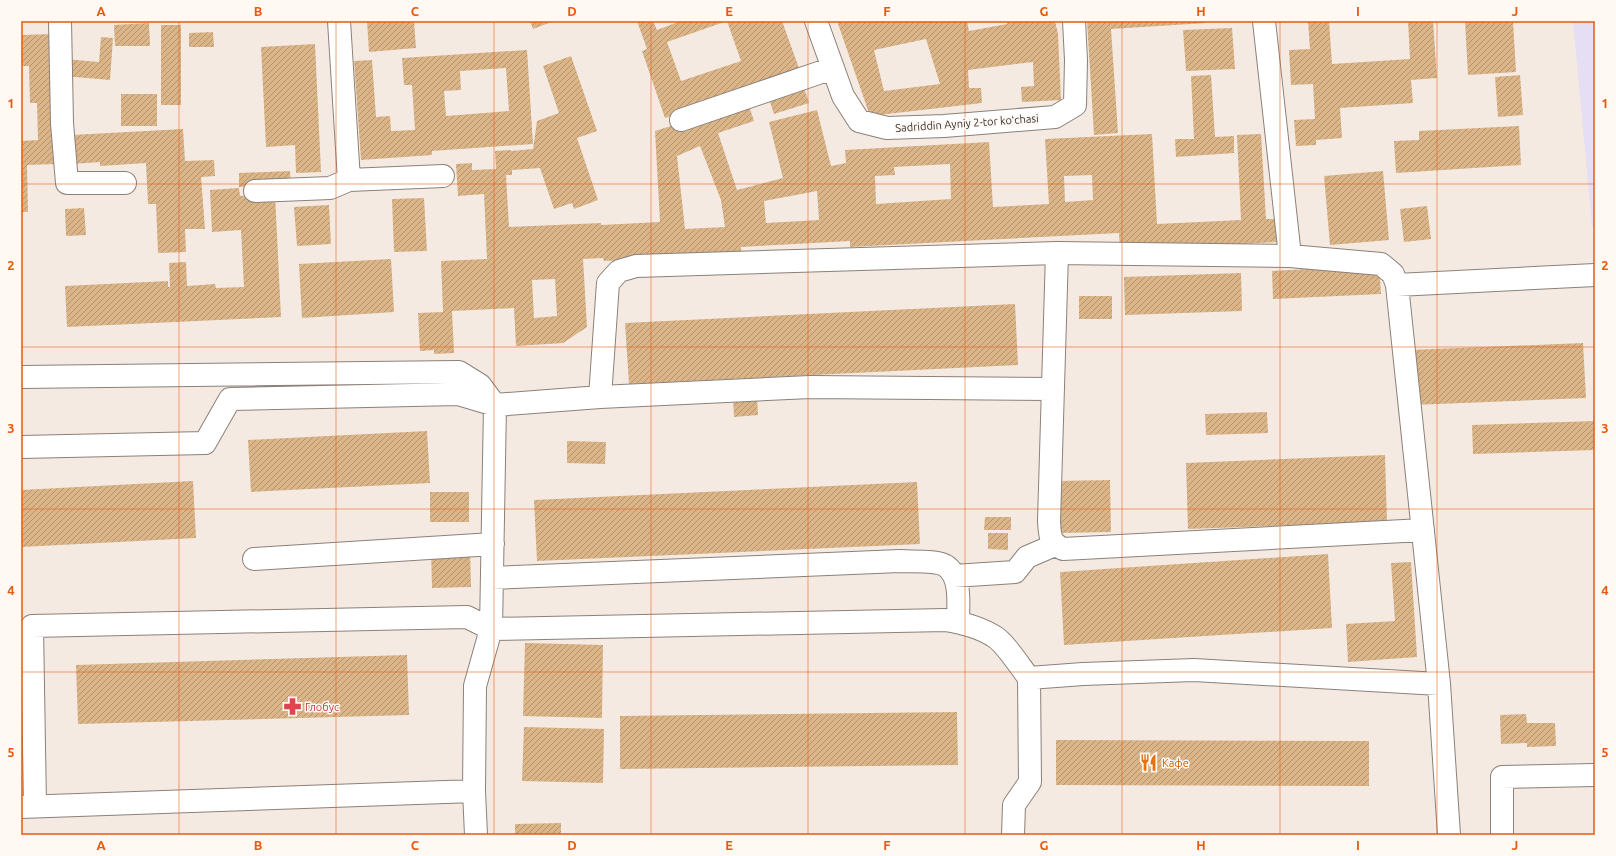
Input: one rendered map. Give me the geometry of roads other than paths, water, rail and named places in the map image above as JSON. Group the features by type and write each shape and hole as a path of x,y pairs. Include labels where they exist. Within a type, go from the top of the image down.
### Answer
{"lane":[{"path":"60,21 62,123 67,183 124,183"},
{"path":"339,21 349,180"},
{"name":"Sadriddin Ayniy 2-tor koʻchasi","path":"816,21 843,96 859,121 887,128 944,126 1055,117 1075,105 1076,60 1074,21"},
{"path":"1264,21 1290,256"},
{"path":"681,120 833,68"},
{"path":"255,191 330,188 349,180 443,176"},
{"path":"1057,253 1049,521 1050,538 1055,545 1063,549 1143,546 1423,530"},
{"path":"600,396 608,283 619,271 636,266 1057,253 1290,256 1381,264 1392,274 1397,285 1439,684 1449,835"},
{"path":"1397,285 1595,275"},
{"path":"21,377 459,372 480,385 495,405 491,629 475,686 474,791 476,835"},
{"path":"21,447 205,443 230,399 458,394 495,405 600,396 810,388 1052,389"},
{"path":"254,560 493,544"},
{"path":"954,576 1015,572 1027,557 1055,545"},
{"path":"492,578 900,561 936,563 946,566 954,576 958,587 958,622"},
{"path":"474,791 28,807 32,626 466,617 491,629 937,620 958,622 980,629 997,638 1029,678 1030,782 1014,805 1013,835"},
{"path":"1029,678 1083,674 1194,670 1439,684"},
{"path":"1502,835 1502,777 1595,775"}],"place":[{"name":"Глобус","path":"292,707"},
{"name":"Кафе","path":"1149,763"}]}
